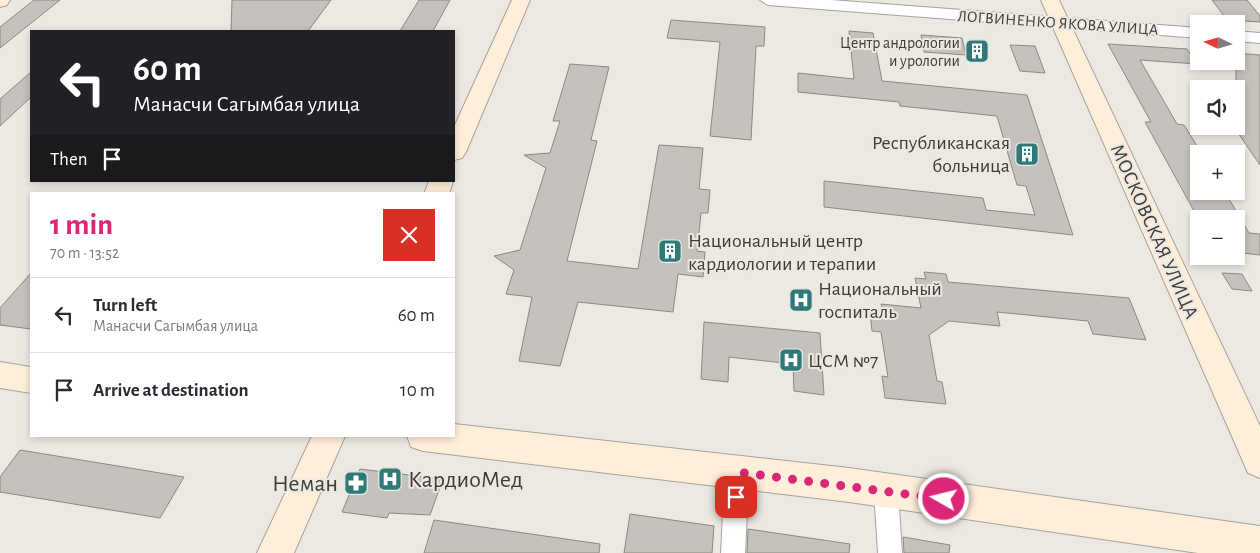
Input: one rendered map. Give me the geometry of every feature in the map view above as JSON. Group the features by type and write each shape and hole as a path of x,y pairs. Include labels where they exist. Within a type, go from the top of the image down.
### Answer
{"main road":[{"path":"455,150 521,0"},
{"name":"МОСКОВСКАЯ УЛИЦА","path":"1055,11 1260,462"},
{"path":"0,375 30,380"},
{"path":"275,553 329,437"},
{"path":"432,437 886,491 1260,544"}],"street":[{"name":"ЛОГВИНЕНКО ЯКОВА УЛИЦА","path":"768,0 1055,11 1190,32"},
{"path":"1245,37 1260,38"},
{"path":"734,553 737,472"},
{"path":"886,491 890,553"}],"building":[{"path":"34,0 60,0 0,48 0,27"},
{"path":"232,0 331,0 309,30 231,30"},
{"path":"419,0 450,0 434,30 401,30"},
{"path":"1212,0 1247,0 1260,16 1260,22 1245,21 1245,15 1223,15"},
{"path":"671,20 765,27 764,46 756,46 751,140 710,136 720,42 667,38"},
{"name":"Республиканская больница","path":"849,31 873,33 882,81 1027,95 1073,235 824,207 824,181 983,198 986,210 1035,215 1026,186 1017,185 997,116 900,106 899,102 798,92 798,73 854,79"},
{"path":"921,35 962,38 966,55 924,52"},
{"path":"1108,44 1187,49 1190,54 1190,64 1140,60 1177,124 1184,125 1196,145 1190,145 1190,200 1230,200 1235,210 1193,210 1145,122 1151,122"},
{"path":"1010,45 1035,46 1045,73 1020,71"},
{"path":"1245,54 1260,55 1260,165 1239,135 1245,135 1245,80 1236,80 1236,70 1245,70"},
{"name":"Национальный центр кардиологии и терапии","path":"570,64 609,67 591,140 597,141 567,261 638,269 659,145 703,148 699,189 710,190 708,213 701,213 697,251 705,252 703,277 678,274 673,312 578,302 560,366 519,361 532,297 506,294 514,270 494,256 520,250 546,168 524,155 550,153 560,121 553,121"},
{"path":"30,73 30,98 0,126 0,99"},
{"path":"1245,226 1249,233 1260,234 1260,255 1245,253"},
{"path":"924,272 946,274 948,282 1129,298 1146,340 1093,334 1088,321 997,312 1000,326 949,321 929,335 937,381 942,382 946,404 885,398 882,376 888,377 881,332 872,331 870,311 883,312 881,304 921,308 915,278 926,279"},
{"path":"1222,273 1242,274 1252,291 1232,289"},
{"path":"30,274 30,329 0,325 0,308"},
{"name":"ЦСМ №7","path":"704,322 820,333 824,395 794,391 793,364 729,357 728,382 701,379"},
{"path":"20,450 184,477 160,518 0,492 0,477"},
{"path":"360,469 443,479 430,515 389,513 387,518 342,512"},
{"path":"630,514 714,526 712,553 624,553"},
{"path":"434,520 600,544 599,553 424,553"},
{"path":"748,529 850,544 849,553 747,553"},
{"path":"903,537 950,545 949,553 904,553"}],"place":[{"name":"Центр андрологии и урологии","path":"977,51"},
{"name":"Республиканская больница","path":"1027,154"},
{"name":"Национальный центр кардиологии и терапии","path":"670,251"},
{"name":"Национальный госпиталь","path":"801,300"},
{"name":"ЦСМ №7","path":"791,360"},
{"name":"КардиоМед","path":"390,479"},
{"name":"Неман","path":"356,483"}],"route":[{"path":"736,497 737,472 849,485 944,499"}]}
